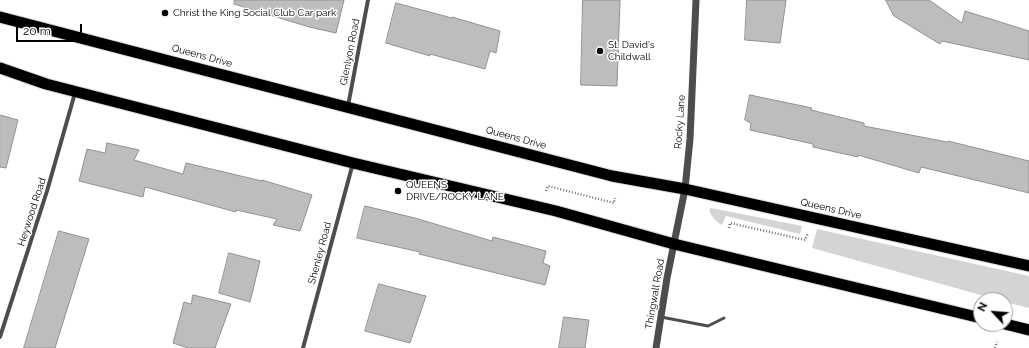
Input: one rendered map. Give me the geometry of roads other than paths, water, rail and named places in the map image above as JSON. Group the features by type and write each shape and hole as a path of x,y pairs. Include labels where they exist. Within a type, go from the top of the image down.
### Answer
{"highway":[{"name":"Queens Drive","path":"0,17 612,176 685,189 1029,266"},
{"path":"0,68 46,84"},
{"path":"0,75 76,91 353,163 556,211 674,244 973,316"},
{"path":"1013,326 1029,330"}],"street":[{"name":"Glenlyon Road","path":"348,107 368,0"},
{"name":"Rocky Lane","path":"674,244 685,189 690,139 696,0"},
{"name":"Heywood Road","path":"0,337 47,191 76,91"},
{"name":"Shenley Road","path":"303,348 353,163"},
{"name":"Thingwall Road","path":"656,348 660,317 674,244"}],"lane":[{"path":"660,317 708,326 724,318"}],"place":[{"name":"Christ the King Social Club Car park","path":"165,13"},
{"name":"St. David's Childwall","path":"600,51"},
{"name":"QUEENS DRIVE/ROCKY LANE","path":"398,191"}]}
